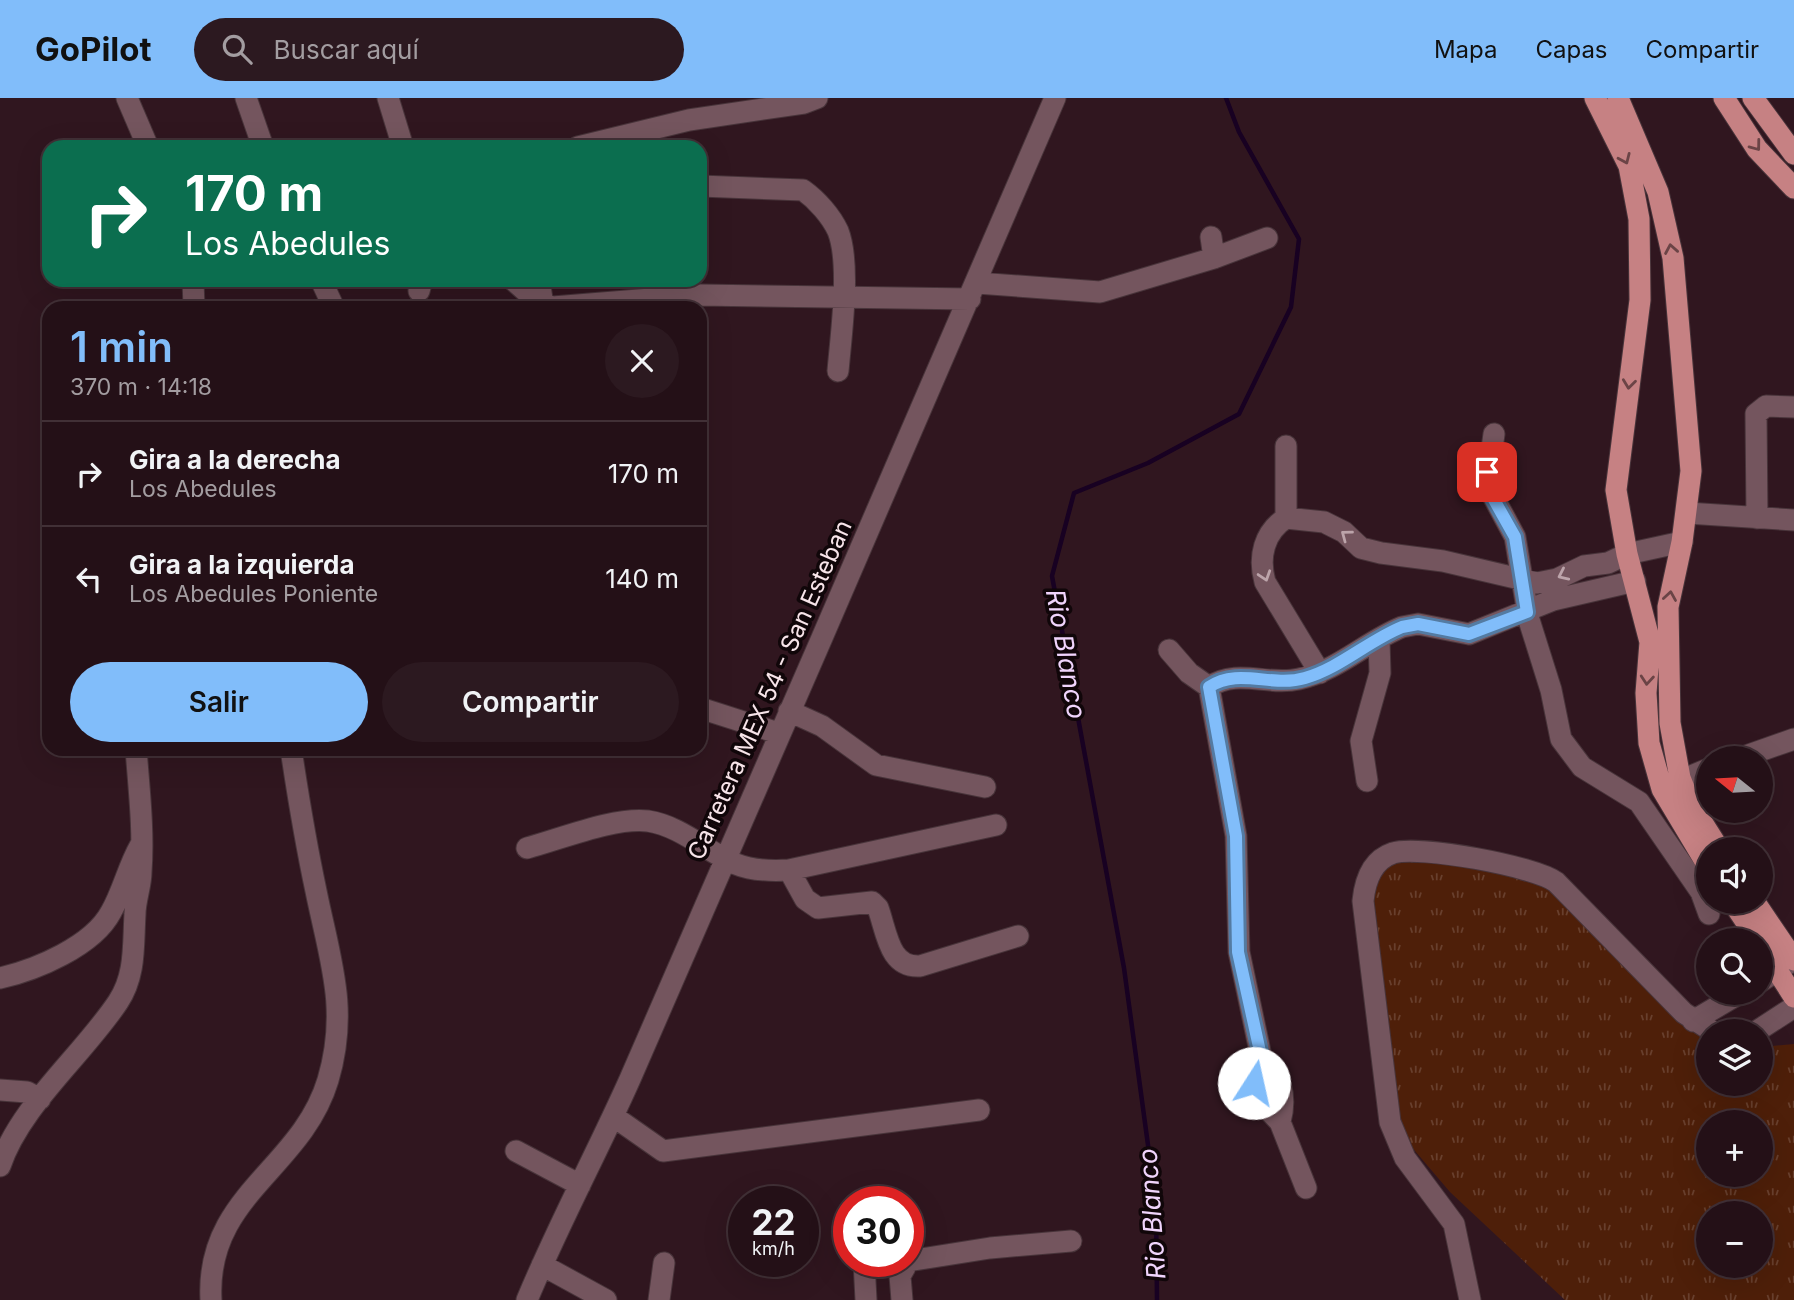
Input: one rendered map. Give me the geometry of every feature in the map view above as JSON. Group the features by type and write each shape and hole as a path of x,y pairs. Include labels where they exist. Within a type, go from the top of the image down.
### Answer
{"main road":[{"path":"1595,98 1629,166 1639,219 1640,300 1616,490 1634,581 1658,627"},
{"path":"1618,98 1658,192 1674,258 1691,444 1682,541 1670,596 1651,651 1646,693 1648,728 1652,759 1690,803 1711,837"},
{"path":"1724,98 1757,149 1794,188"},
{"path":"1753,98 1794,154"},
{"path":"1640,300 1677,301"},
{"path":"1671,783 1696,839"},
{"path":"1758,914 1778,971 1794,997"}],"street":[{"path":"127,98 145,140"},
{"path":"246,98 261,140"},
{"path":"388,98 401,140"},
{"path":"607,140 689,120 804,103 817,98"},
{"name":"Carretera MEX 54 - San Esteban","path":"527,1300 613,1116 1055,98"},
{"path":"707,186 803,190 822,208 837,230 844,296 838,371"},
{"path":"606,301 700,295 1100,292 1212,248 1267,238"},
{"path":"521,287 538,301"},
{"path":"1758,518 1756,414 1766,406 1794,407"},
{"path":"1494,434 1487,485 1515,537 1527,612 1566,747 1581,767 1639,802 1695,883 1709,915"},
{"path":"1286,446 1286,518"},
{"path":"1686,513 1794,520"},
{"path":"1320,673 1270,590 1262,569 1263,551 1270,532 1286,518 1324,522 1366,549 1443,561 1523,581 1550,581 1584,566 1608,563 1627,554 1682,541"},
{"path":"1209,687 1234,677 1286,682 1320,673 1402,627 1418,624 1469,634 1553,600 1634,581"},
{"path":"1367,781 1361,741 1379,680 1379,640"},
{"path":"1169,650 1189,673 1209,687 1236,836 1238,952 1261,1056 1274,1069 1280,1082 1284,1106 1280,1122 1306,1188"},
{"path":"707,710 778,733"},
{"path":"789,711 822,726 876,765 985,788"},
{"path":"1773,746 1794,739"},
{"path":"0,1166 19,1126 78,1056 120,1000 128,984 134,959 135,908 142,872 136,756"},
{"path":"211,1300 214,1266 224,1230 236,1207 279,1162 308,1124 327,1083 336,1042 339,998 315,888 293,756"},
{"path":"1671,783 1696,774"},
{"path":"527,848 607,826 649,821 663,825 724,858 755,870 789,870 996,825"},
{"path":"0,978 38,968 101,924 111,912 140,846"},
{"path":"1471,1300 1454,1224 1405,1158 1390,1122 1363,901 1366,882 1378,862 1393,853 1414,851 1521,867 1542,873 1556,882 1696,1020"},
{"path":"789,870 805,899 818,908 872,902 878,908 897,961 906,967 1018,936"},
{"path":"1710,1019 1727,1005"},
{"path":"1773,1021 1794,1007"},
{"path":"0,1090 27,1092 40,1099"},
{"path":"613,1116 657,1149 666,1151 979,1110"},
{"path":"516,1151 580,1185"},
{"path":"924,1259 990,1248 1070,1241"},
{"path":"659,1300 664,1263"},
{"path":"542,1265 606,1300"},
{"path":"865,1277 866,1300"},
{"path":"900,1277 902,1300"}],"green space":[{"path":"1408,849 1547,869 1696,1021 1696,1096 1773,1096 1773,1046 1794,1044 1794,1300 1565,1300 1450,1192 1398,1131 1367,889 1388,861"}],"waterway":[{"name":"Rio Blanco","path":"1157,1300 1156,1204 1124,968 1052,576 1074,493 1148,463 1239,414 1291,307 1299,239 1239,132 1226,98"}],"route":[{"path":"1254,1083 1261,1056 1238,952 1234,817 1209,687 1234,677 1275,682 1305,678 1320,673 1402,627 1418,624 1469,634 1527,612 1515,537 1488,489 1487,472"}]}
